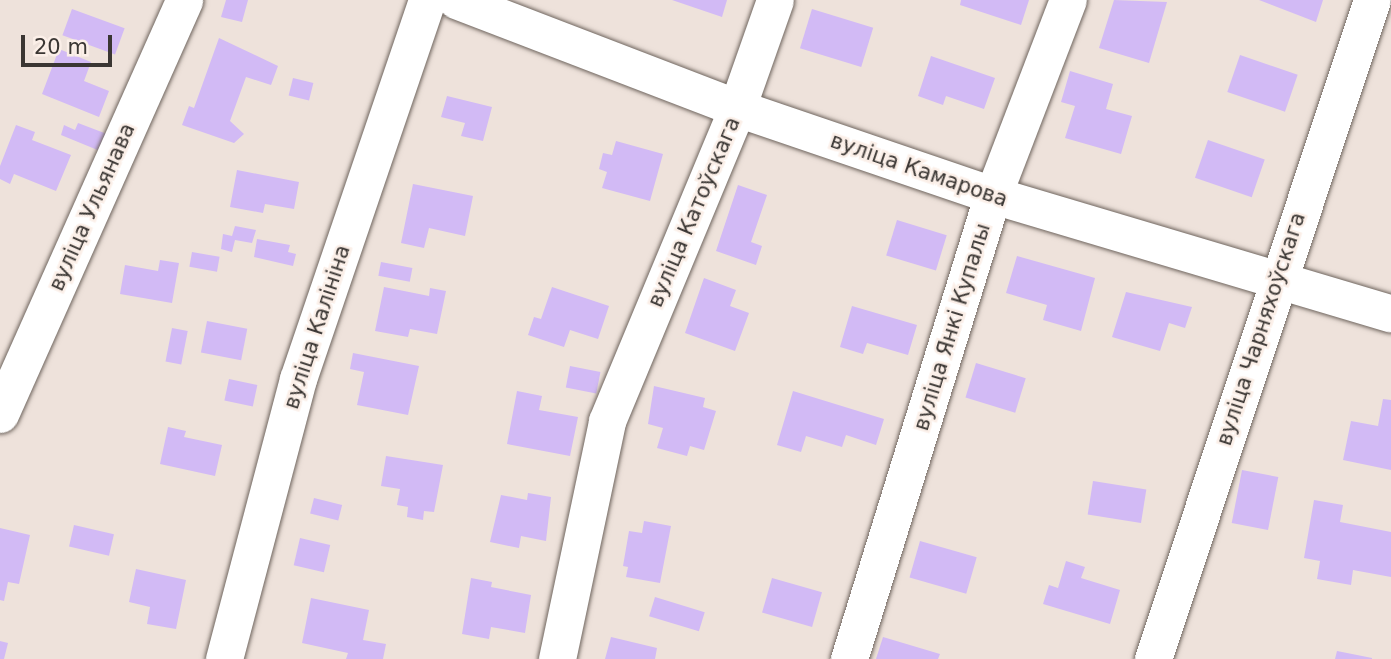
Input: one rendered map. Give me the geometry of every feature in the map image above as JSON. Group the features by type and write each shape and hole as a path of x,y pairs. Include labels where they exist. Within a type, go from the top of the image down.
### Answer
{"street":[{"name":"вуліца Ульянава","path":"0,414 184,0"},
{"name":"вуліца Калініна","path":"224,659 298,379 427,0"},
{"name":"вуліца Камарова","path":"456,0 737,108 993,195 1391,314"},
{"name":"вуліца Катоўскага","path":"557,659 607,421 737,108 775,0"},
{"name":"вуліца Янкі Купалы","path":"849,659 993,195 1068,0"},
{"name":"вуліца Чарняхоўскага","path":"1153,659 1275,281 1372,0"}],"building":[{"path":"226,0 248,0 242,22 221,17"},
{"path":"672,0 727,0 722,17"},
{"path":"961,0 1029,0 1021,25 960,5"},
{"path":"1114,0 1167,2 1149,63 1099,48"},
{"path":"1259,0 1323,0 1316,22"},
{"path":"72,9 125,28 115,54 62,35"},
{"path":"812,9 873,28 861,67 800,48"},
{"path":"219,38 278,66 271,85 246,77 230,121 244,134 234,143 182,125 189,106 194,108"},
{"path":"59,49 91,62 84,81 109,91 99,117 42,94"},
{"path":"1240,55 1298,75 1285,112 1227,92"},
{"path":"931,56 995,78 984,109 946,96 943,105 918,96"},
{"path":"1070,71 1113,84 1106,109 1132,116 1121,154 1065,138 1075,106 1061,102"},
{"path":"293,78 313,83 309,101 289,95"},
{"path":"447,96 492,107 483,141 461,136 465,123 441,117"},
{"path":"78,123 107,134 100,151 61,135 64,125 75,130"},
{"path":"16,125 35,132 32,140 71,155 56,191 14,174 10,184 0,179 0,166"},
{"path":"1208,140 1265,160 1252,197 1195,178"},
{"path":"616,141 663,154 650,201 602,188 607,172 599,169 603,153 612,155"},
{"path":"237,170 299,182 294,209 265,204 263,213 230,207"},
{"path":"413,184 473,196 465,236 429,228 424,248 401,243"},
{"path":"738,185 767,195 751,242 762,246 756,265 716,251"},
{"path":"897,220 947,235 936,271 886,255"},
{"path":"235,226 256,230 252,243 235,240 232,252 221,249 223,234 232,236"},
{"path":"257,239 290,245 288,252 296,254 293,266 254,257"},
{"path":"192,252 220,257 217,272 189,267"},
{"path":"1017,256 1095,278 1081,331 1043,320 1047,305 1006,293"},
{"path":"160,260 179,263 172,303 120,294 125,265 158,271"},
{"path":"381,262 412,268 410,282 378,276"},
{"path":"704,278 736,290 730,306 749,313 735,351 685,333"},
{"path":"384,287 429,296 430,288 446,291 437,334 410,329 408,337 375,331"},
{"path":"552,287 609,306 598,339 570,330 564,347 528,335 534,317 541,319"},
{"path":"1126,292 1192,307 1185,328 1169,323 1160,351 1112,337"},
{"path":"852,306 917,325 908,355 867,343 863,354 840,347"},
{"path":"207,321 247,329 241,360 201,352"},
{"path":"172,328 188,331 181,364 166,361"},
{"path":"353,353 419,366 408,415 357,405 364,372 350,369"},
{"path":"976,363 1026,378 1015,413 965,397"},
{"path":"570,366 600,372 596,394 566,388"},
{"path":"229,379 257,385 253,407 224,401"},
{"path":"654,386 705,398 703,407 716,411 704,450 690,446 687,456 657,448 663,428 648,424"},
{"path":"517,391 542,396 539,410 578,417 570,456 507,444"},
{"path":"793,391 884,419 876,445 846,435 842,447 806,436 801,452 777,445"},
{"path":"1383,399 1391,400 1391,470 1343,460 1351,421 1378,426"},
{"path":"168,427 186,431 184,437 222,445 215,476 160,464"},
{"path":"386,456 443,465 434,512 424,511 423,520 407,517 408,507 397,505 400,489 381,486"},
{"path":"1242,470 1278,477 1268,530 1232,523"},
{"path":"1093,481 1146,489 1141,523 1088,515"},
{"path":"528,493 551,497 546,541 521,536 519,548 490,542 501,495 527,500"},
{"path":"314,498 342,505 338,521 310,514"},
{"path":"1314,500 1343,505 1340,522 1391,532 1391,577 1353,570 1351,585 1317,579 1320,561 1304,558"},
{"path":"644,521 671,526 660,583 626,577 628,567 623,566 629,531 642,533"},
{"path":"74,525 114,534 109,556 69,546"},
{"path":"0,528 30,535 19,584 8,582 4,601 0,600"},
{"path":"300,538 330,545 324,572 294,565"},
{"path":"920,541 977,557 966,594 910,578"},
{"path":"1066,561 1085,567 1081,578 1120,590 1110,624 1043,604 1049,585 1058,588"},
{"path":"136,569 186,580 176,629 147,624 150,607 129,602"},
{"path":"471,578 492,582 491,587 531,595 525,633 491,627 489,639 462,634"},
{"path":"772,578 822,592 812,627 762,613"},
{"path":"655,597 705,612 699,631 649,616"},
{"path":"311,598 369,610 363,640 386,644 383,659 346,659 348,653 302,643"},
{"path":"611,637 657,648 655,659 605,659"},
{"path":"883,637 940,654 938,659 876,659"},
{"path":"0,641 8,643 4,659 0,659"},
{"path":"1337,651 1372,658 1372,659 1335,659"}]}
